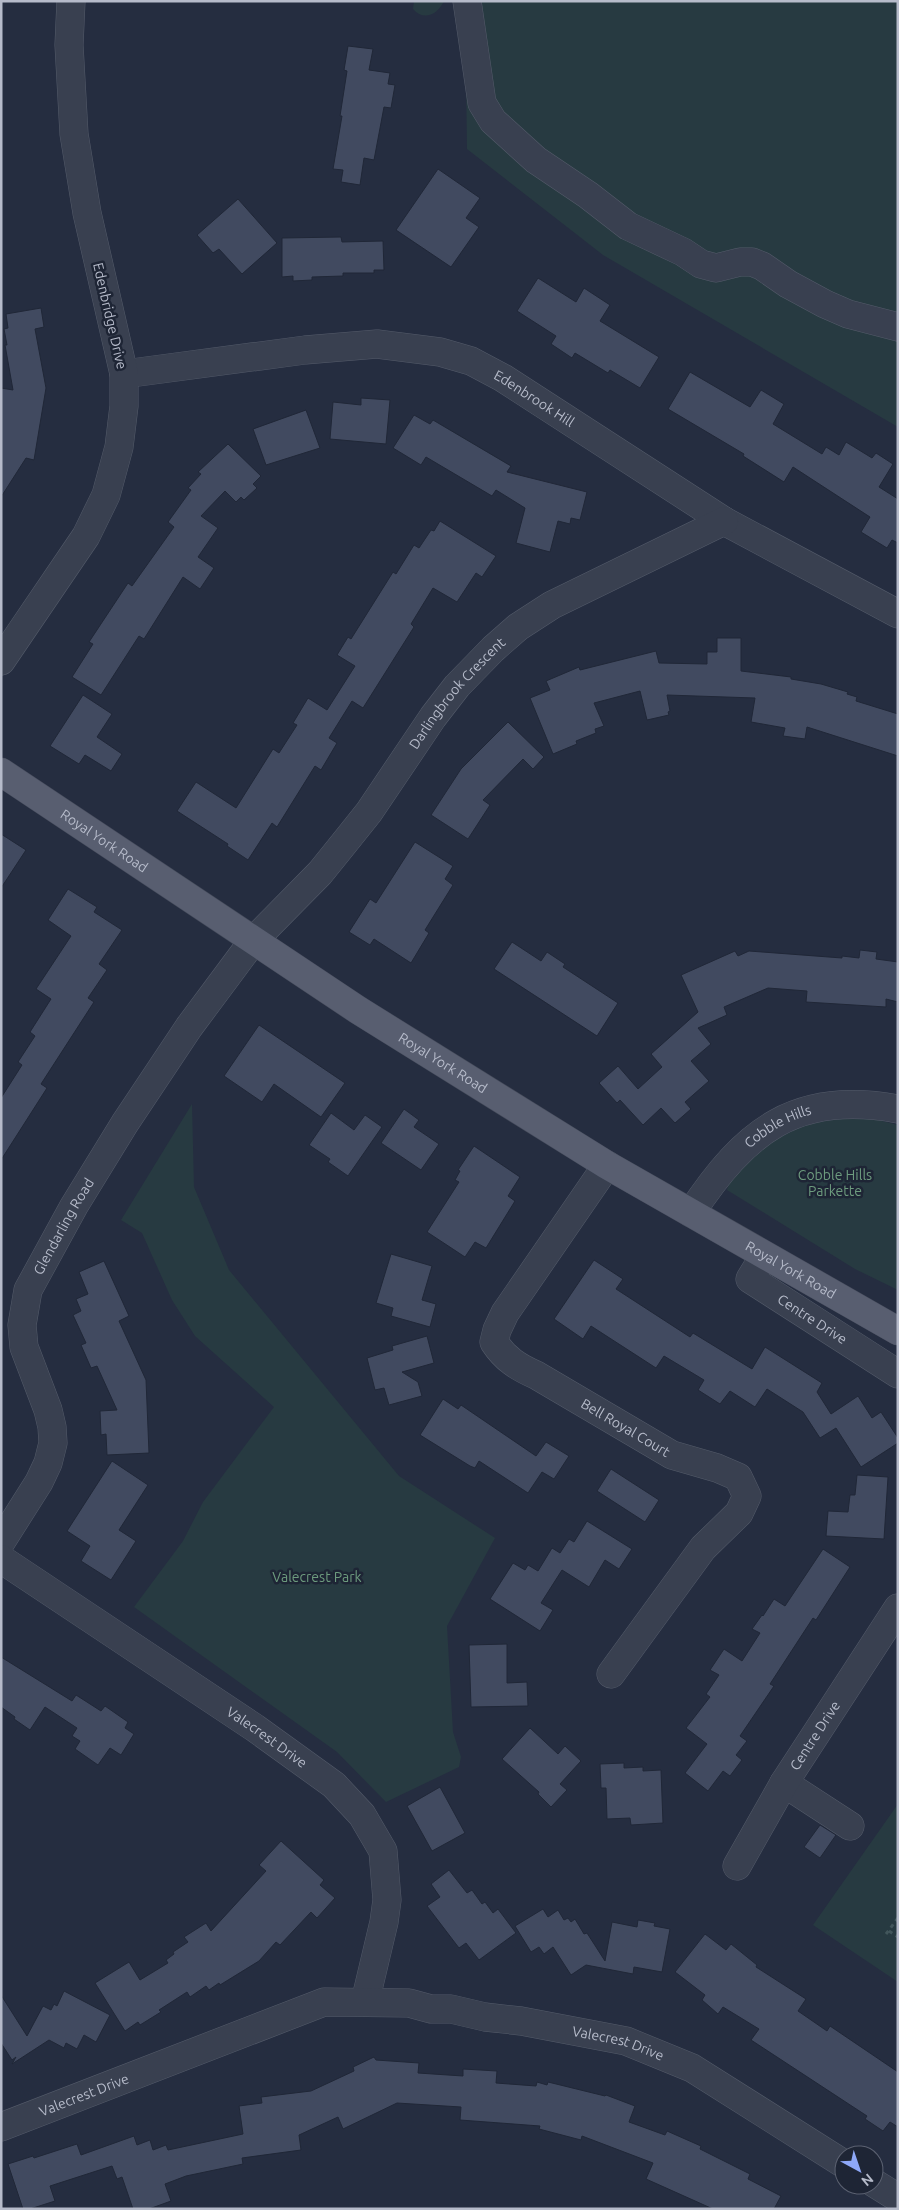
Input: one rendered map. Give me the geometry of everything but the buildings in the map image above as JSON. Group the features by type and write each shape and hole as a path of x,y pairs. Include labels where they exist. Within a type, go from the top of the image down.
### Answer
{"main road":[{"name":"Royal York Road","path":"1,772 366,1015 607,1164 764,1256 898,1331"}],"street":[{"name":"Edenbridge Drive","path":"1,661 86,536 106,495 119,447 124,406 124,374 87,213 74,134 69,45 71,1"},
{"path":"467,1 482,103 493,121 536,160 588,195 628,226 683,252 702,264 716,268 740,262 752,262 762,266 788,284 825,304 848,314 898,327"},
{"name":"Edenbrook Hill","path":"124,374 305,350 377,344 440,352 471,361 504,378 724,522 898,614"},
{"name":"Darlingbrook Crescent","path":"253,940 320,873 369,812 433,717 458,686 512,632 552,604 724,522"},
{"name":"Glendarling Road","path":"1,1542 39,1482 48,1463 53,1444 48,1410 24,1346 22,1325 28,1290 74,1206 125,1123 189,1027 253,940"},
{"name":"Cobble Hills","path":"691,1213 712,1180 745,1146 767,1128 795,1114 821,1106 853,1104 898,1109"},
{"name":"Bell Royal Court","path":"607,1164 504,1313 494,1342 503,1356 519,1367 536,1374 672,1455 717,1468 738,1478 747,1496 739,1513 703,1548 611,1674"},
{"name":"Centre Drive","path":"764,1256 750,1279 898,1374"},
{"name":"Valecrest Drive","path":"1,1559 255,1728 334,1785 362,1815 383,1850 386,1900 384,1922 365,2002"},
{"name":"Centre Drive","path":"737,1866 784,1783 898,1608"},
{"path":"784,1783 850,1826"},
{"name":"Valecrest Drive","path":"1,2127 324,2002 409,2002 431,2009 451,2009 485,2017 530,2022 626,2041 692,2068 834,2158"},
{"path":"884,2189 898,2198"}],"path":[{"path":"898,1918 888,1932 898,1937"}],"green space":[{"path":"414,1 444,1 438,10 426,16 417,13 413,9"},
{"path":"465,1 898,1 898,427 603,255 467,149"},
{"name":"Valecrest Park","path":"192,1104 194,1187 229,1270 399,1476 495,1538 447,1626 453,1732 461,1757 459,1767 386,1802 337,1752 134,1607 183,1541 203,1502 274,1407 195,1336 172,1300 142,1233 121,1220"},
{"name":"Cobble Hills Parkette","path":"853,1118 874,1119 898,1125 898,1290 855,1269 727,1190 739,1170 750,1159 788,1133 800,1127 816,1123"},
{"path":"898,1804 898,1982 813,1925"}]}
